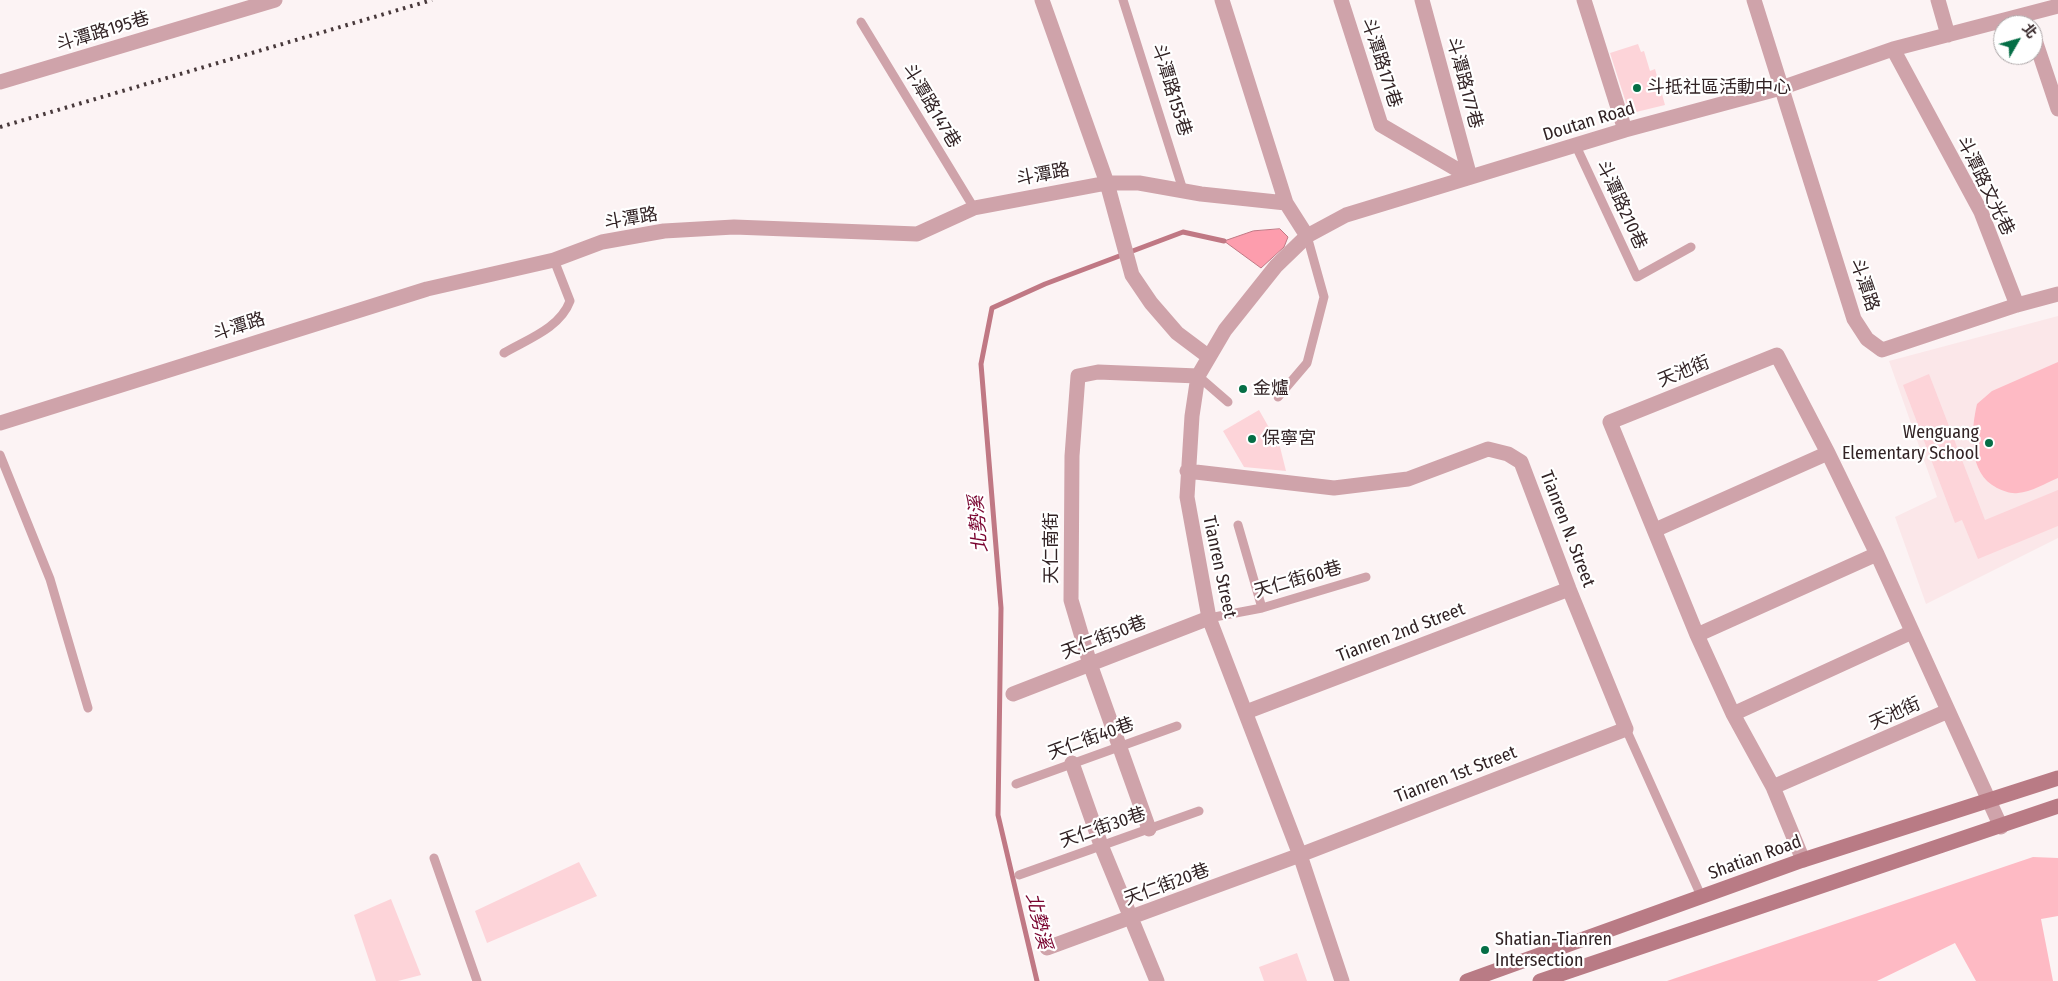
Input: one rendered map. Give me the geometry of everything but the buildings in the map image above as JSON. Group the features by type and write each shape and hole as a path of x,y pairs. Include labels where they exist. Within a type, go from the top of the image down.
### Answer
{"street":[{"name":"斗潭路195巷","path":"0,82 275,0"},
{"path":"1042,0 1107,183 1132,275 1151,303 1178,333 1209,357"},
{"path":"1222,0 1286,203 1307,236"},
{"name":"斗潭路171巷","path":"1341,0 1381,125 1470,177"},
{"name":"斗潭路177巷","path":"1422,0 1470,177"},
{"path":"1584,0 1625,130"},
{"path":"1754,0 1781,88"},
{"path":"1938,0 1948,35"},
{"name":"Doutan Road","path":"2037,15 2058,6"},
{"name":"Doutan Road","path":"1307,236 1346,215 1470,177 1625,130 1781,88 1893,49 1993,26"},
{"name":"斗潭路文光巷","path":"1893,49 1981,212 2017,305"},
{"path":"2043,64 2058,109"},
{"name":"斗潭路","path":"1781,88 1854,319 1867,339 1882,350 2017,305"},
{"name":"斗潭路","path":"0,423 427,289 554,260 602,242 664,231 734,227 916,234 974,208 1107,183 1139,182 1183,190 1286,203"},
{"name":"Tianren Street","path":"1307,236 1255,291 1225,330 1198,376 1187,471 1188,506 1208,618 1246,712 1300,856 1342,981"},
{"path":"2017,305 2058,294"},
{"name":"天池街","path":"1803,860 1773,787 1733,714 1697,635 1610,422 1777,355 1877,554 2001,827"},
{"name":"天仁南街","path":"1149,829 1121,746 1090,664 1071,600 1072,456 1078,376 1098,372 1198,376"},
{"name":"Tianren N. Street","path":"1187,471 1334,488 1408,479 1488,449 1508,454 1521,462 1569,590 1626,729"},
{"path":"1655,530 1828,454"},
{"path":"1697,635 1877,554"},
{"name":"Tianren 2nd Street","path":"1246,712 1569,590"},
{"name":"天仁街50巷","path":"1013,694 1208,618"},
{"path":"1733,714 1912,632"},
{"name":"天池街","path":"1773,787 1948,711"},
{"name":"Tianren 1st Street","path":"1300,856 1626,729"},
{"path":"1072,764 1101,844 1157,981"},
{"name":"Shatian Road","path":"1467,981 1702,898 1803,860 2058,778"},
{"path":"1540,981 2001,827 2058,806"},
{"name":"天仁街20巷","path":"1047,948 1300,856"}],"lane":[{"name":"斗潭路155巷","path":"1123,0 1183,190"},
{"name":"斗潭路147巷","path":"861,22 974,208"},
{"name":"斗潭路210巷","path":"1576,146 1638,277 1691,247"},
{"path":"1278,397 1307,363 1324,297 1307,236"},
{"path":"504,353 552,325 566,312 570,301 554,260"},
{"path":"1198,376 1228,402"},
{"path":"0,455 50,579 88,708"},
{"path":"1238,525 1262,608"},
{"name":"天仁街60巷","path":"1208,618 1262,608 1366,577"},
{"name":"天仁街40巷","path":"1016,784 1177,726"},
{"name":"Tianren N. Street","path":"1626,729 1702,898"},
{"name":"天仁街30巷","path":"1019,875 1101,844 1199,811"},
{"path":"434,858 477,981"}],"shaded area":[{"path":"1280,229 1288,237 1284,247 1261,268 1224,241 1253,231"},
{"name":"Wenguang Elementary School","path":"2058,316 2058,538 1926,604 1895,517 1937,497 1889,361"},
{"path":"2058,362 2058,478 2023,492 2010,493 1997,488 1987,481 1980,472 1976,462 1973,426 1977,404 1992,391"},
{"path":"2033,857 2058,858 2058,916 2041,919 2053,981 1976,981 1955,943 1877,981 1667,981"}],"waterway":[{"name":"北勢溪","path":"1037,981 998,815 1001,608 981,364 992,308 1045,284 1183,232 1224,241"}],"railway":[{"path":"0,127 432,0"}],"place":[{"name":"斗抵社區活動中心","path":"1637,88"},
{"name":"金爐","path":"1243,389"},
{"name":"保寧宮","path":"1252,439"},
{"name":"Wenguang Elementary School","path":"1989,443"},
{"name":"Shatian-Tianren Intersection","path":"1485,950"}]}
